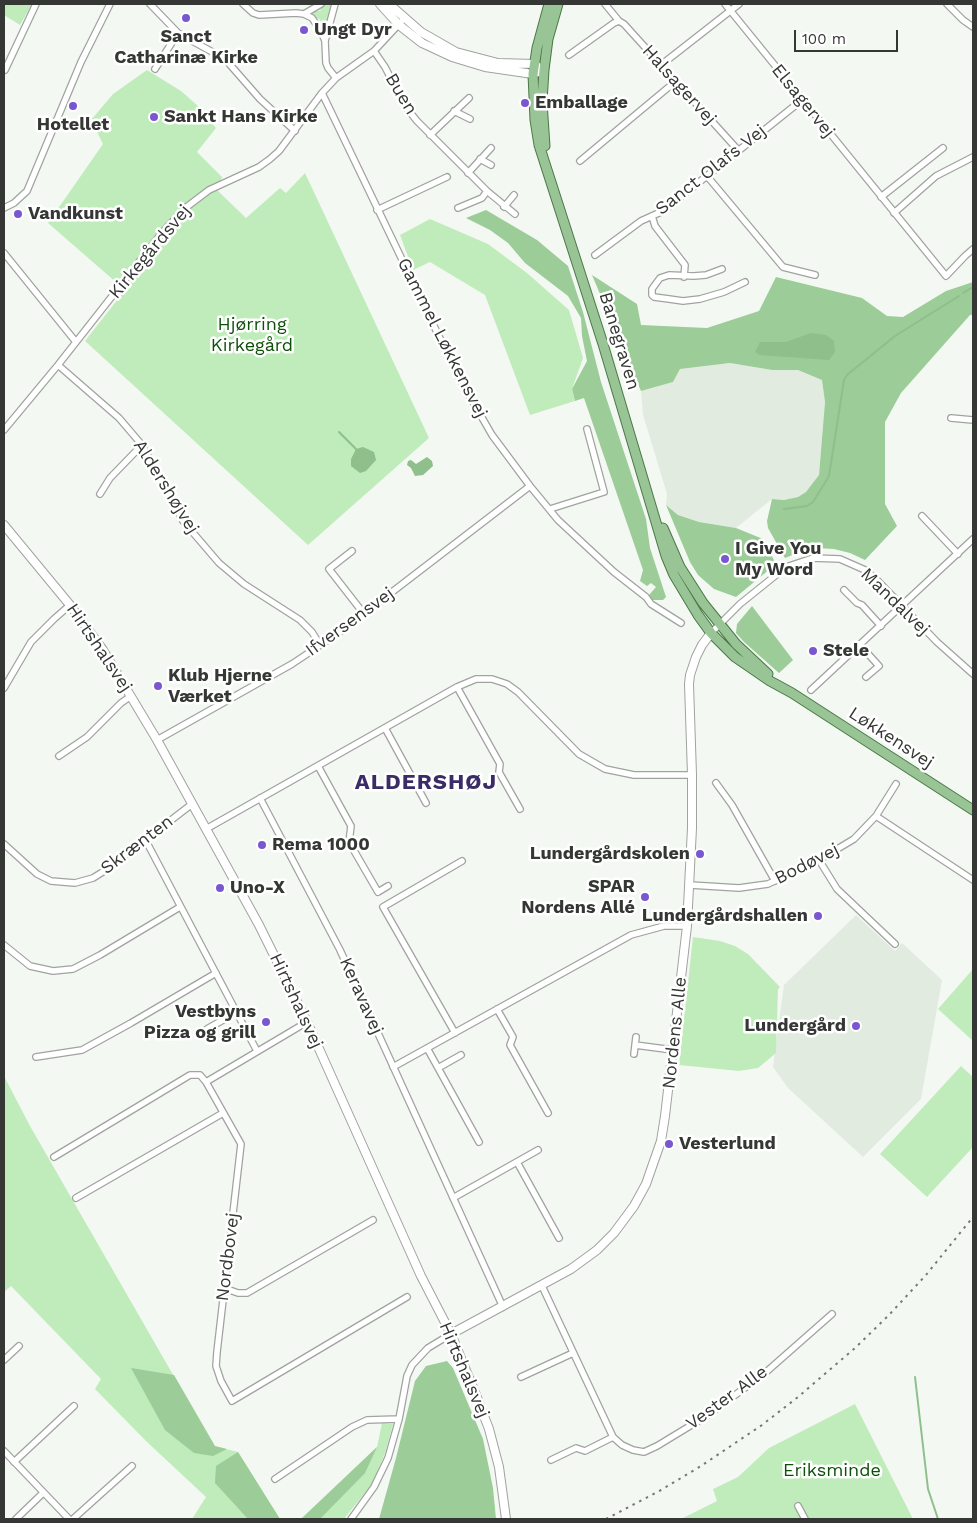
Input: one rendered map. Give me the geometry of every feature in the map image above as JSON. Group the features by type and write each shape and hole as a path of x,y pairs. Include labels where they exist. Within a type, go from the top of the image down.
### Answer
{"main road":[{"name":"Banegraven","path":"550,4 542,26 534,69 535,120 539,145 603,344 670,566 684,593 711,633"},
{"name":"Banegraven","path":"555,196 543,134 542,102 548,39 558,4"},
{"name":"Banegraven","path":"649,496 680,567 695,592 719,625"},
{"name":"Løkkensvej","path":"719,625 754,661 792,693"},
{"name":"Løkkensvej","path":"711,633 749,667 973,810"}],"street":[{"path":"5,70 36,4"},
{"path":"4,208 27,191 81,62 110,4"},
{"path":"150,4 178,33 225,59 260,99 295,131"},
{"path":"244,4 256,14 304,14 321,4"},
{"path":"325,41 329,32 335,4"},
{"path":"380,4 402,22 456,52 544,70"},
{"path":"389,4 402,22"},
{"name":"Halsagervej","path":"605,4 738,150"},
{"name":"Elsagervej","path":"725,4 946,276 973,249"},
{"path":"661,64 739,4"},
{"path":"947,4 973,27"},
{"path":"304,14 316,23 325,41 328,68 336,78"},
{"path":"570,55 614,22 619,21"},
{"name":"Kirkegårdsvej","path":"4,430 58,365 161,234 184,209 209,190 259,167 270,159 279,151 322,93 336,78 374,52 402,22"},
{"path":"155,69 178,33"},
{"name":"Buen","path":"374,52 405,106 430,135 504,207 515,214"},
{"path":"580,160 676,81"},
{"name":"Gammel Løkkensvej","path":"322,93 458,376 492,435 530,486 587,548 652,604 681,623"},
{"name":"Buen","path":"430,135 468,98"},
{"name":"Sanct Olafs Vej","path":"595,255 641,221 663,211 802,100"},
{"path":"454,111 470,120"},
{"path":"468,172 491,148"},
{"path":"881,197 943,148"},
{"path":"894,213 936,176 973,157"},
{"path":"480,159 491,165"},
{"path":"377,210 447,176"},
{"path":"707,176 784,267 816,274"},
{"path":"458,208 482,198 487,191"},
{"path":"504,207 514,195"},
{"path":"652,216 655,226 685,265 684,277"},
{"path":"4,254 76,342"},
{"path":"722,269 706,275 684,277 669,275 660,278 652,289 652,295 668,299 700,299 724,292 745,282"},
{"name":"Aldershøjvej","path":"58,365 119,418 142,445 157,476 200,542 244,584 300,620 312,632 320,645"},
{"path":"951,418 973,420"},
{"path":"550,509 604,492 586,428"},
{"path":"100,494 110,478 142,445"},
{"name":"Ifversensvej","path":"157,740 292,664 320,645 364,614 530,486"},
{"path":"922,516 958,554"},
{"name":"Hirtshalsvej","path":"4,524 70,605 103,650 157,740 259,925 307,1022 421,1276 451,1334 489,1429 499,1467 506,1519"},
{"path":"811,690 972,543"},
{"path":"352,551 329,569 364,614"},
{"name":"Mandalvej","path":"711,633 740,604 777,574 793,564 813,558 840,559 859,566 876,578 937,642 973,674"},
{"path":"844,590 881,626"},
{"path":"4,688 31,642 54,618 70,605"},
{"name":"Nordens Alle","path":"451,1334 542,1286 571,1269 597,1250 614,1233 634,1206 646,1184 661,1141 673,1050 690,885 692,775 690,675 702,645 711,633"},
{"path":"860,644 879,666 866,677"},
{"path":"206,828 457,687 476,679 492,679 507,684 518,692 579,754 605,769 634,775 692,775"},
{"path":"457,687 500,764 499,772 520,809"},
{"path":"59,756 86,737 121,703 131,696"},
{"path":"385,728 426,803"},
{"path":"318,766 351,826 349,842 378,892 388,886"},
{"path":"716,783 732,806 775,881"},
{"name":"Bodøvej","path":"690,885 739,888 768,884 819,860 854,839 876,816 896,784"},
{"name":"Keravavej","path":"260,798 340,950 503,1307"},
{"name":"Skrænten","path":"4,844 37,874 51,881 75,883 93,878 109,868 192,804"},
{"path":"876,816 973,880"},
{"path":"145,839 257,1051"},
{"path":"819,860 837,889 895,944"},
{"path":"455,1033 383,906 462,861"},
{"path":"4,945 30,966 53,971 73,969 100,956 180,907"},
{"path":"393,1067 630,935 664,926 686,926"},
{"path":"36,1057 82,1050 131,1024 216,973"},
{"path":"497,1009 513,1037 510,1046 548,1113"},
{"path":"207,1029 237,1012"},
{"path":"54,1157 190,1075 200,1075 206,1082 307,1022"},
{"path":"634,1054 636,1037"},
{"path":"635,1045 673,1050"},
{"path":"426,1048 479,1142"},
{"path":"438,1068 461,1055"},
{"name":"Nordbovej","path":"206,1082 238,1138 241,1151 216,1366 220,1381 232,1401 407,1297"},
{"path":"76,1198 224,1113"},
{"path":"453,1198 538,1150"},
{"path":"517,1162 559,1238"},
{"path":"224,1288 238,1293 247,1293 373,1220"},
{"path":"542,1286 614,1437 585,1451 576,1448 551,1460"},
{"name":"Vester Alle","path":"614,1437 622,1445 633,1450 644,1452 657,1446 708,1415 764,1373 832,1314"},
{"path":"351,1519 366,1500 381,1474 393,1445 407,1376 412,1365 428,1348 451,1334"},
{"path":"4,1360 19,1346"},
{"path":"522,1377 573,1353"},
{"path":"14,1462 74,1406"},
{"path":"275,1479 352,1427 367,1420 399,1419"},
{"path":"4,1451 69,1519"},
{"path":"73,1519 132,1466"},
{"path":"16,1519 44,1493"},
{"path":"798,1506 805,1519"}],"shaded area":[{"path":"486,210 537,240 568,266 583,312 601,382 646,519 650,548 666,597 663,600 652,600 649,595 656,587 651,583 647,586 640,581 643,570 584,398 575,401 572,389 587,361 581,318 568,296 525,263 508,243 490,230 466,218"},
{"path":"592,275 637,304 641,325 707,328 759,311 776,277 862,298 887,316 903,317 946,291 973,282 973,315 970,315 901,393 885,422 885,504 897,526 865,560 850,553 834,549 817,548 785,558 768,528 767,521 772,499 784,500 798,497 806,492 819,475 825,402 822,380 798,370 772,370 730,363 680,369 673,382 641,391"},
{"path":"811,333 826,335 834,341 835,352 829,360 760,355 755,352 760,342 786,342"},
{"path":"730,363 772,370 798,370 822,380 825,402 819,475 813,486 798,497 784,500 772,499 736,528 699,522 678,515 666,505 667,494 643,415 641,391 673,382 680,369"},
{"path":"363,447 374,452 376,460 366,471 360,473 351,466 351,459 356,449"},
{"path":"427,457 432,461 433,466 423,475 415,476 407,465 408,461 411,460 416,464"},
{"path":"666,505 678,515 699,522 736,528 763,539 776,564 736,597 714,589 698,575 690,562"},
{"path":"752,606 793,660 779,673 736,633 737,624"},
{"name":"Lundergård","path":"856,915 895,951 902,943 942,980 921,1099 863,1157 788,1088 773,1067 784,985"},
{"path":"447,1361 453,1368 483,1439 493,1488 496,1519 379,1519 415,1381 426,1366"},
{"path":"131,1368 174,1375 215,1446 227,1449 213,1456 194,1453 165,1430"},
{"path":"377,1447 365,1473 320,1519 301,1519"},
{"path":"238,1452 280,1519 248,1519 215,1483 216,1466"}],"green space":[{"path":"4,4 32,4 20,25 4,15"},
{"path":"327,4 333,4 324,29 319,22 320,20 312,14 317,10 321,10 320,8"},
{"name":"Hjørring Kirkegård","path":"147,70 181,91 198,106 216,128 197,152 222,177 218,191 246,218 280,188 286,193 305,173 429,438 308,545 85,341 125,290 48,223 103,144 91,120 113,94"},
{"path":"430,219 488,244 527,273 569,310 583,358 572,389 575,401 530,415 485,295 430,262 413,270 400,235"},
{"path":"693,937 720,941 735,946 748,954 780,987 778,989 776,1053 758,1068 739,1071 679,1065"},
{"path":"973,969 973,1041 938,1009"},
{"path":"961,1066 973,1077 973,1147 927,1197 880,1154"},
{"path":"4,1076 30,1126 214,1446 238,1452 280,1519 192,1519 206,1497 146,1441 95,1389 101,1379 11,1286 4,1292"},
{"name":"Eriksminde","path":"855,1404 913,1519 681,1519 717,1501 713,1489 738,1477 769,1448"},
{"path":"382,1423 393,1424 385,1453 372,1484 344,1519 301,1519 377,1447"}],"waterway":[{"path":"963,293 973,287"},
{"path":"784,509 807,506 813,502 829,476 844,380 847,375 895,336 959,296"},
{"path":"339,432 356,449"},
{"path":"915,1377 928,1489 938,1519"}],"railway":[{"path":"606,1519 701,1466 762,1425 798,1397 855,1348 888,1316 926,1275 973,1217"}],"place":[{"name":"Sanct Catharinæ Kirke","path":"186,18"},
{"name":"Ungt Dyr","path":"304,30"},
{"name":"Emballage","path":"525,103"},
{"name":"Hotellet","path":"73,106"},
{"name":"Sankt Hans Kirke","path":"154,117"},
{"name":"Vandkunst","path":"18,214"},
{"name":"I Give You My Word","path":"725,559"},
{"name":"Stele","path":"813,651"},
{"name":"Klub Hjerne Værket","path":"158,686"},
{"name":"Rema 1000","path":"262,845"},
{"name":"Lundergårdskolen","path":"700,854"},
{"name":"Uno-X","path":"220,888"},
{"name":"SPAR Nordens Allé","path":"645,897"},
{"name":"Lundergårdshallen","path":"818,916"},
{"name":"Vestbyns Pizza og grill","path":"266,1022"},
{"name":"Lundergård","path":"856,1026"},
{"name":"Vesterlund","path":"669,1144"}],"district":[{"name":"ALDERSHØJ","path":"426,783"}]}
